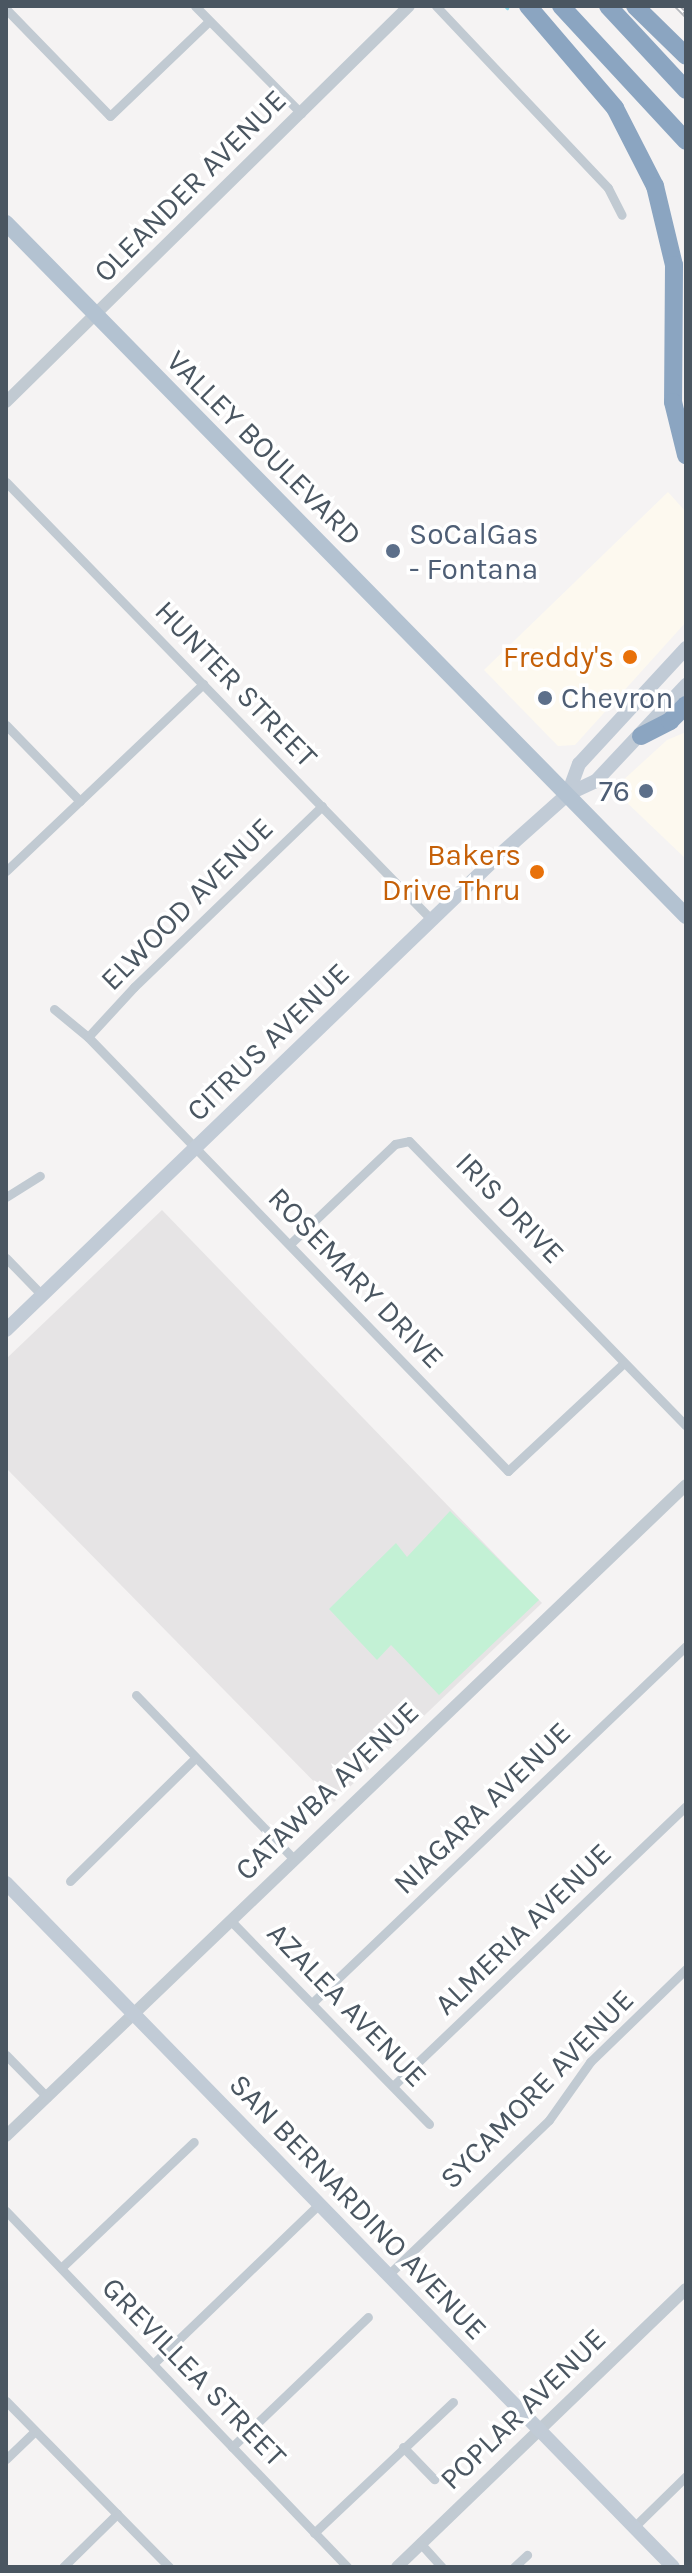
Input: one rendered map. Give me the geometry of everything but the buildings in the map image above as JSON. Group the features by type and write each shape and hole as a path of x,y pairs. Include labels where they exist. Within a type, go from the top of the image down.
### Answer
{"highway":[{"path":"528,6 615,108 655,186 674,265 673,402 686,455"},
{"path":"561,6 686,141"},
{"path":"608,6 686,90"},
{"path":"635,6 686,56"},
{"path":"641,736 686,705"}],"main road":[{"name":"VALLEY BOULEVARD","path":"6,223 686,916"},
{"name":"CITRUS AVENUE","path":"568,794 579,764 686,648"},
{"name":"CITRUS AVENUE","path":"6,1330 432,920 568,794 596,781 686,685"},
{"name":"SAN BERNARDINO AVENUE","path":"6,1883 673,2567"}],"street":[{"path":"195,6 301,113"},
{"name":"OLEANDER AVENUE","path":"6,402 409,6"},
{"path":"436,6 608,188 622,215"},
{"path":"6,9 110,116 209,21"},
{"name":"HUNTER STREET","path":"6,482 432,920"},
{"path":"6,871 203,684"},
{"path":"6,725 80,801"},
{"name":"ELWOOD AVENUE","path":"88,1037 322,806"},
{"name":"ROSEMARY DRIVE","path":"54,1009 88,1037 508,1471 624,1363"},
{"name":"IRIS DRIVE","path":"290,1244 395,1144 409,1141 686,1426"},
{"path":"6,1197 40,1176"},
{"path":"6,1258 42,1295"},
{"name":"CATAWBA AVENUE","path":"6,2136 686,1485"},
{"name":"NIAGARA AVENUE","path":"312,2003 686,1646"},
{"path":"136,1695 293,1858"},
{"path":"70,1881 195,1758"},
{"name":"ALMERIA AVENUE","path":"393,2086 686,1806"},
{"name":"AZALEA AVENUE","path":"230,1920 429,2124"},
{"name":"SYCAMORE AVENUE","path":"388,2275 549,2120 590,2062 686,1969"},
{"path":"6,2055 47,2097"},
{"path":"61,2268 194,2142"},
{"path":"153,2364 319,2204"},
{"name":"GREVILLEA STREET","path":"6,2211 347,2567"},
{"name":"POPLAR AVENUE","path":"397,2567 686,2289"},
{"path":"232,2447 368,2317"},
{"path":"6,2401 169,2567"},
{"path":"314,2533 453,2402"},
{"path":"6,2459 35,2431"},
{"path":"403,2447 434,2479"},
{"path":"634,2527 686,2476"},
{"path":"63,2567 117,2514"},
{"path":"421,2544 442,2567"},
{"path":"514,2567 527,2555"}],"shaded area":[{"path":"668,492 686,512 686,622 575,745 558,746 484,670"},
{"path":"686,732 686,859 621,797 620,783 667,740"},
{"path":"162,1210 542,1603 334,1802 6,1468 6,1359"}],"green space":[{"path":"450,1511 539,1600 439,1695 391,1645 377,1660 329,1609 396,1543 407,1557"}],"railway":[{"path":"677,6 686,15"}],"place":[{"name":"SoCalGas - Fontana","path":"393,551"},
{"name":"Freddy's","path":"630,657"},
{"name":"Chevron","path":"545,698"},
{"name":"76","path":"646,791"},
{"name":"Bakers Drive Thru","path":"537,872"}]}
